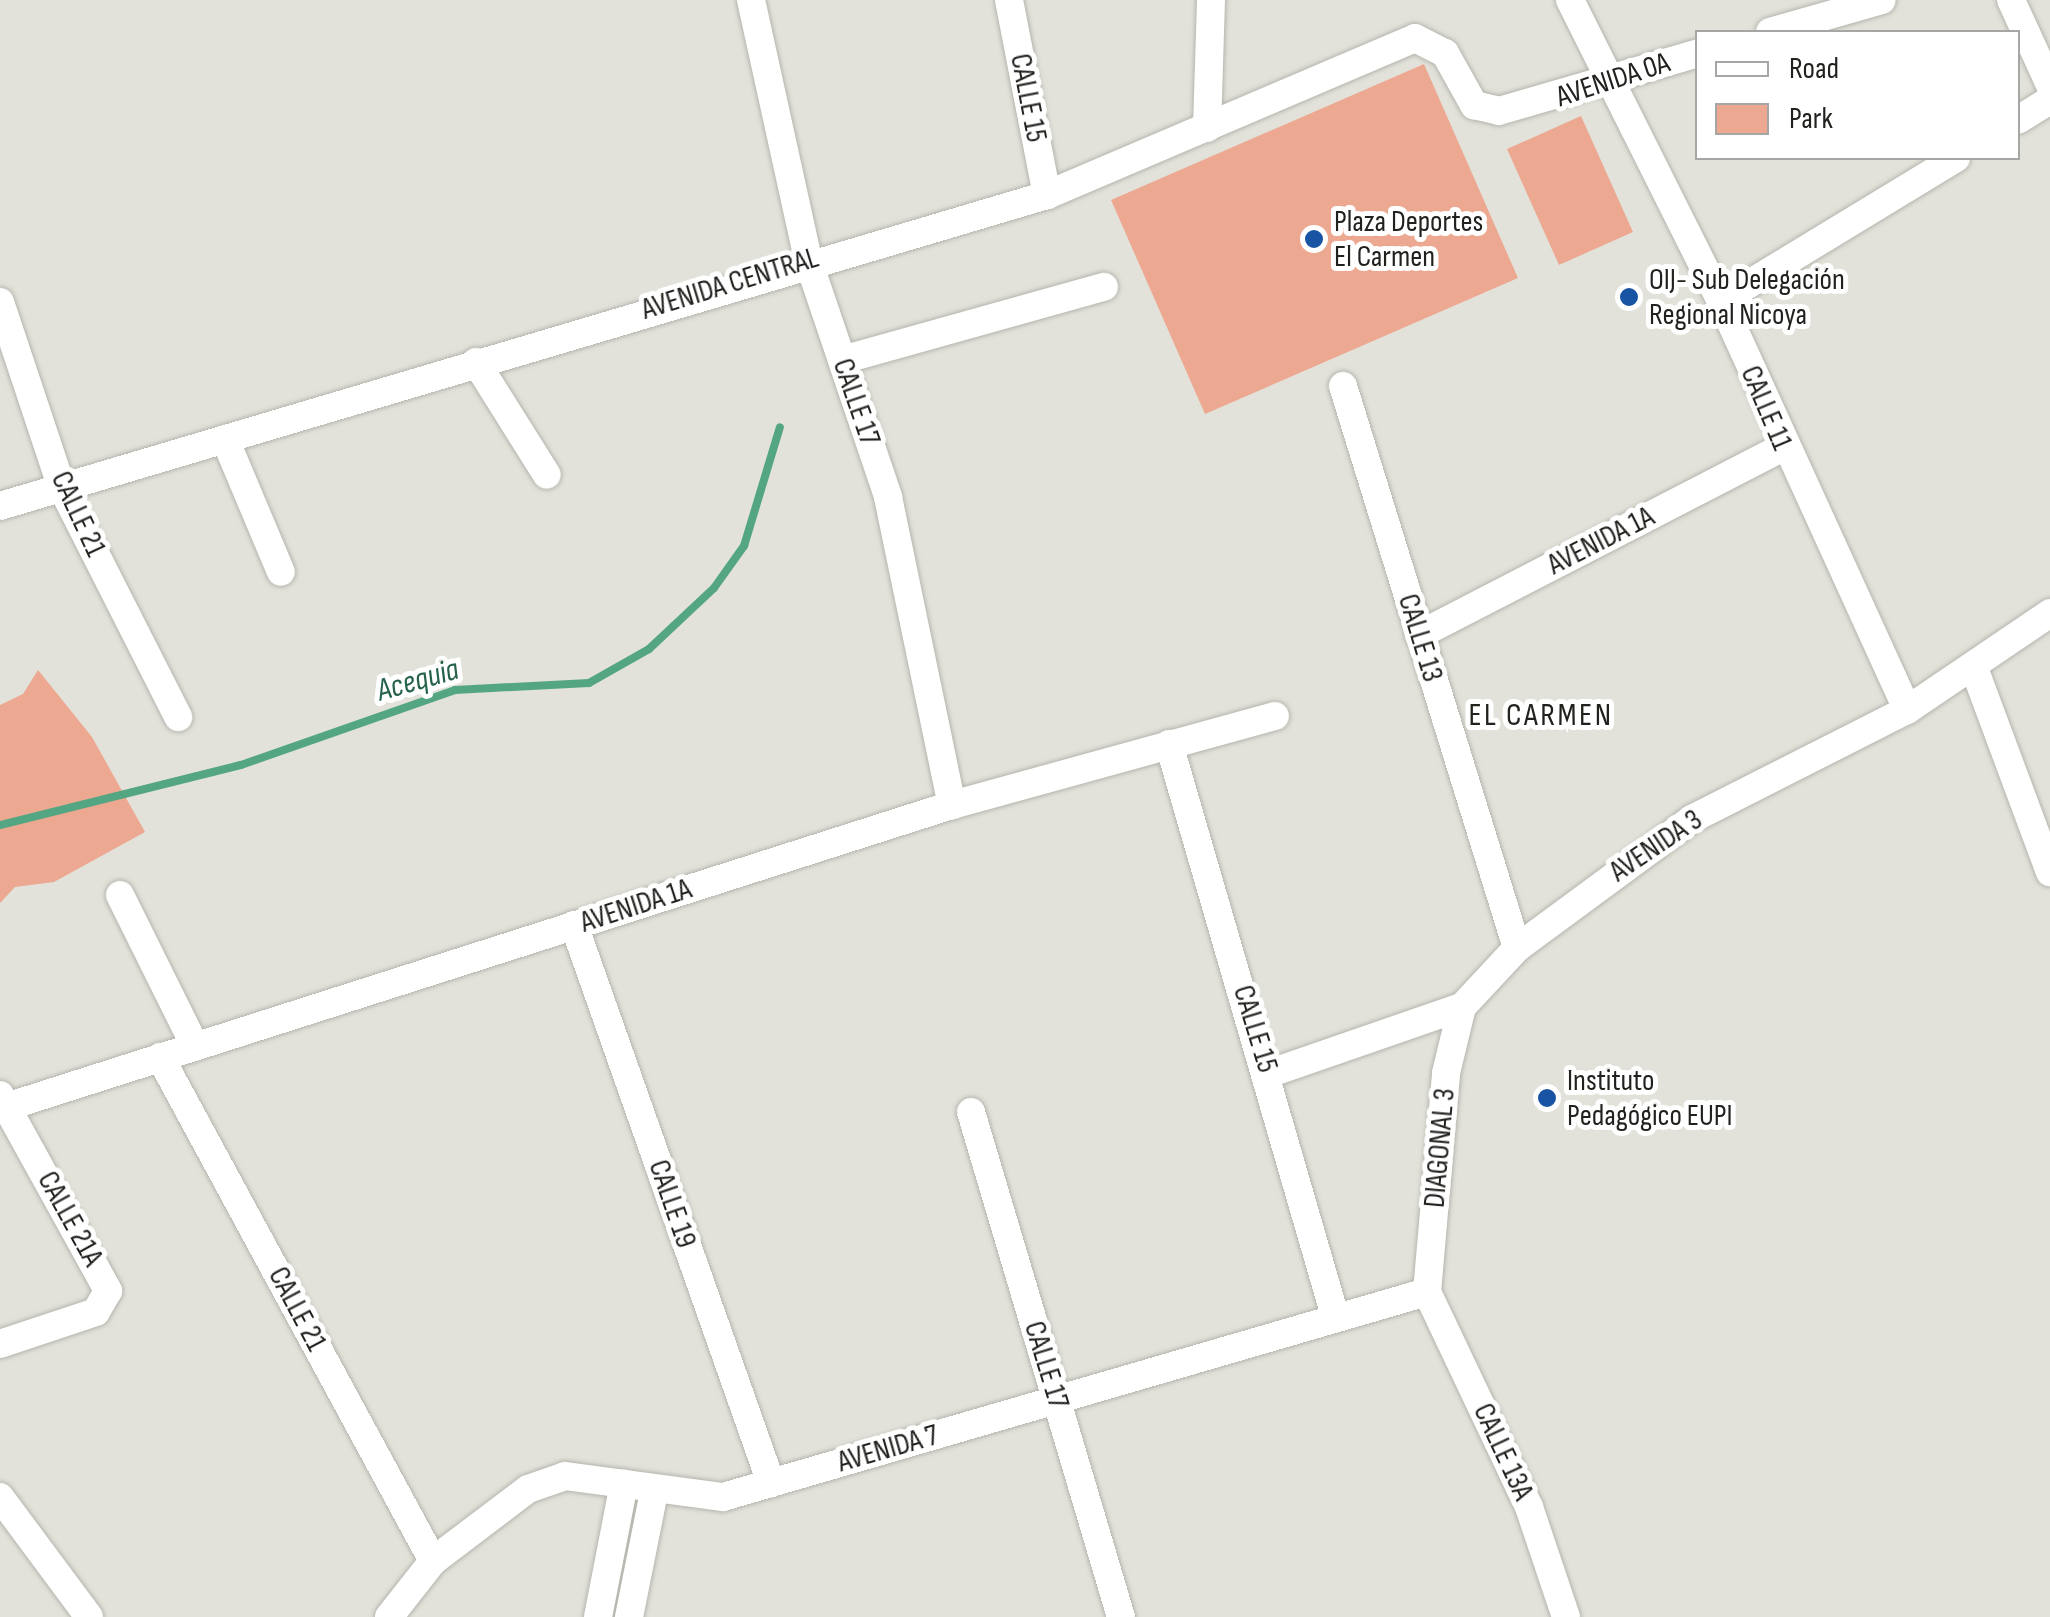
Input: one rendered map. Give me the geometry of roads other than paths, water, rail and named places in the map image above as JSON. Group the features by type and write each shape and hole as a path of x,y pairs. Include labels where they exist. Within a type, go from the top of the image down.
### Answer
{"street":[{"name":"CALLE 17","path":"751,0 808,260 888,497 952,806"},
{"name":"CALLE 15","path":"1009,0 1047,195"},
{"path":"1208,128 1210,0"},
{"name":"CALLE 11","path":"1570,0 1721,302 1782,448 1907,710"},
{"path":"1777,30 1882,0"},
{"path":"2010,0 2050,85"},
{"name":"AVENIDA CENTRAL","path":"0,506 808,260 1047,195 1415,38 1444,53"},
{"name":"AVENIDA 0A","path":"1444,53 1474,106 1529,107 1695,54"},
{"path":"2020,119 2050,100"},
{"path":"1721,302 1953,160"},
{"path":"842,360 1104,287"},
{"name":"CALLE 21","path":"0,302 62,488 178,717"},
{"path":"476,362 547,475"},
{"name":"CALLE 13","path":"1343,386 1517,948"},
{"path":"225,439 280,572"},
{"name":"AVENIDA 1A","path":"1419,635 1782,448"},
{"name":"AVENIDA 3","path":"1268,1074 1462,1007 1517,948 1692,819 1907,710 2050,613"},
{"path":"1974,668 2048,854"},
{"name":"AVENIDA 1A","path":"2,1103 196,1046 952,806 1275,716"},
{"name":"CALLE 15","path":"1170,744 1335,1316"},
{"path":"120,895 196,1046"},
{"name":"CALLE 19","path":"574,925 771,1483"},
{"name":"DIAGONAL 3","path":"1428,1292 1446,1073 1462,1007"},
{"name":"CALLE 21","path":"160,1057 433,1561"},
{"name":"CALLE 21A","path":"0,1344 96,1312 108,1291 2,1103"},
{"name":"CALLE 17","path":"971,1112 1122,1617"},
{"name":"AVENIDA 7","path":"389,1617 433,1561 528,1489 564,1476 624,1483 654,1492 723,1497 1428,1292"},
{"name":"CALLE 13A","path":"1428,1292 1529,1508 1566,1617"},
{"path":"598,1617 624,1483"},
{"path":"629,1617 654,1492"},
{"path":"0,1497 90,1617"}],"waterway":[{"name":"Acequia","path":"0,825 241,765 455,690 589,683 649,649 714,588 744,546 780,427"}],"place":[{"name":"Plaza Deportes El Carmen","path":"1314,239"},
{"name":"OIJ- Sub Delegación Regional Nicoya","path":"1629,297"},
{"name":"Instituto Pedagógico EUPI","path":"1547,1098"}],"district":[{"name":"EL CARMEN","path":"1541,716"}]}
